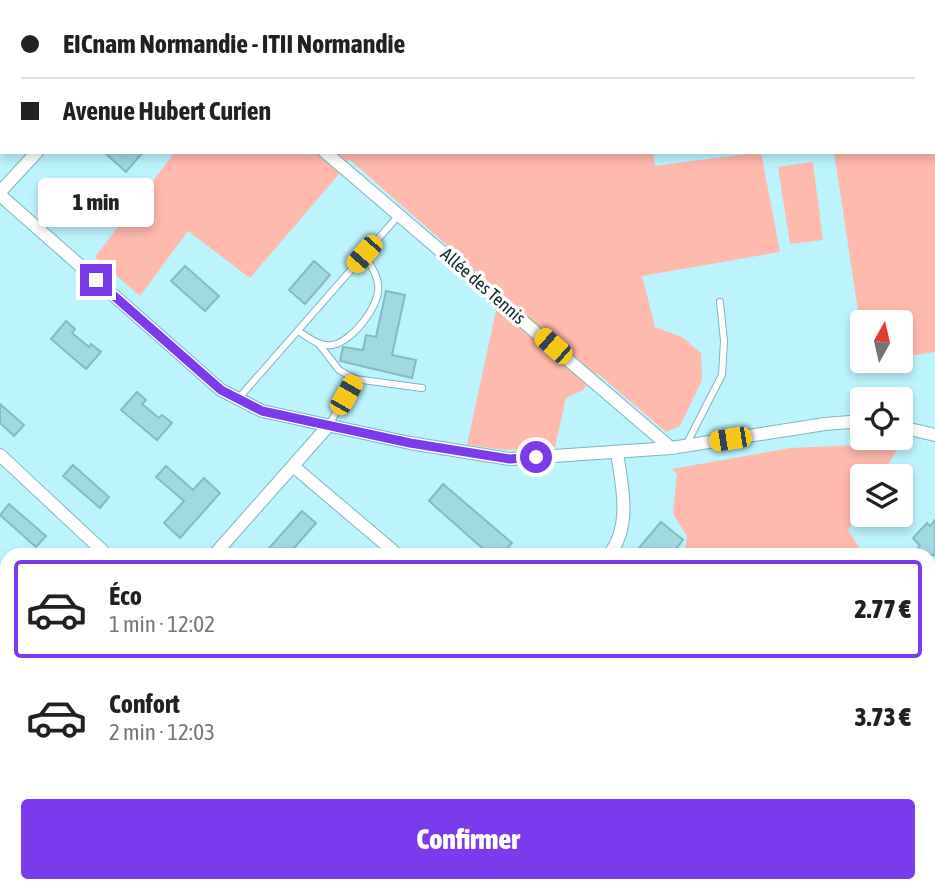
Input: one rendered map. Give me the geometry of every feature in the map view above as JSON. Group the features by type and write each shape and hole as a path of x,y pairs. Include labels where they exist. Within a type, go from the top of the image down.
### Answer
{"street":[{"path":"35,154 0,194 221,390 262,411 410,443 510,459 671,448 825,424 850,423"},
{"name":"Allée des Tennis","path":"327,154 671,448"},
{"path":"220,548 329,425"},
{"path":"913,430 933,436"},
{"path":"614,548 624,522 617,452"},
{"path":"0,455 100,548"},
{"path":"293,466 390,548"}],"lane":[{"path":"237,400 399,215"},
{"path":"319,344 334,345 345,338 356,330 372,310 378,297 379,284 364,254"},
{"path":"685,446 722,375 724,341 720,302"},
{"path":"298,331 319,344 339,370 355,379 422,388"},
{"path":"329,425 355,379"}],"shaded area":[{"path":"173,154 653,154 655,166 761,154 780,252 642,276 655,327 682,337 701,353 702,380 680,426 666,432 597,373 583,390 566,398 555,447 507,450 467,445 500,292 349,159 250,278 188,231 140,296 95,257"},
{"path":"834,154 935,154 935,352 914,355 914,310 858,310"},
{"path":"813,162 823,240 790,244 778,167"},
{"path":"850,445 850,450 897,450 888,464 850,464 848,530 860,548 685,548 687,536 673,514 677,474 672,469 790,448"}],"building":[{"path":"106,154 141,154 126,172"},
{"path":"314,261 330,275 305,304 289,290"},
{"path":"185,266 219,296 205,311 171,281"},
{"path":"386,291 405,295 392,355 416,360 412,378 340,361 343,347 363,350 366,335 376,337"},
{"path":"66,321 75,329 72,333 89,347 91,344 101,352 86,369 51,339"},
{"path":"137,392 146,400 142,404 159,418 162,415 172,423 157,440 121,410"},
{"path":"0,404 24,425 14,436 0,423"},
{"path":"73,465 109,497 100,508 63,476"},
{"path":"166,466 193,490 204,478 220,493 180,538 164,523 184,501 156,477"},
{"path":"443,484 512,543 507,548 482,548 429,501"},
{"path":"9,504 46,536 36,547 0,515"},
{"path":"302,511 316,523 294,548 269,548"},
{"path":"935,520 935,548 918,548 920,546 913,538 927,523 930,526"},
{"path":"661,522 683,540 677,548 639,548"}],"route":[{"path":"96,280 221,390 262,411 410,443 510,459 536,457"}]}
